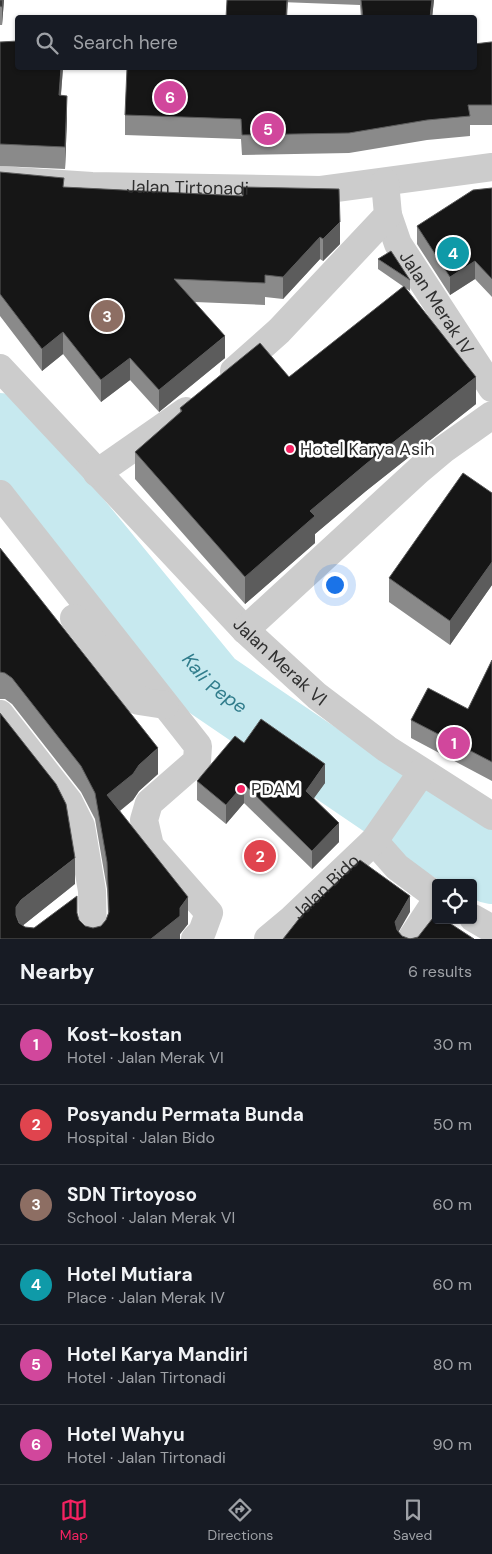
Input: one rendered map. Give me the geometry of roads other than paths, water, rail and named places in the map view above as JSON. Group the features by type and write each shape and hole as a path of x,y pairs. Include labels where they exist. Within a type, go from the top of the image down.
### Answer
{"street":[{"name":"Jalan Tirtonadi","path":"0,180 92,186 321,190 492,167"},
{"path":"97,473 169,424 279,331 388,215 385,182"},
{"name":"Jalan Merak IV","path":"388,215 398,244 492,388"},
{"name":"Jalan Merak VI","path":"0,368 245,630 317,696 387,749 415,783 492,816"},
{"path":"245,630 419,470 444,449 492,415"},
{"path":"0,494 198,746 197,761 149,803 144,820 150,846 209,913 202,932 195,939"},
{"path":"0,522 139,701 166,706"},
{"path":"0,714 69,802 81,826 92,891 93,939"},
{"name":"Jalan Bido","path":"268,939 292,919 381,832 415,783"},
{"path":"381,832 397,867 432,893"},
{"path":"69,909 92,891"},
{"path":"411,939 432,907"},
{"path":"477,920 492,929"}],"waterway":[{"name":"Kali Pepe","path":"0,428 211,685 439,840 492,869"}],"place":[{"name":"Hotel Wahyu","path":"170,97"},
{"name":"Hotel Karya Mandiri","path":"268,129"},
{"name":"Hotel Mutiara","path":"453,253"},
{"name":"SDN Tirtoyoso","path":"107,316"},
{"name":"Hotel Karya Asih","path":"290,449"},
{"name":"Kost-kostan","path":"454,743"},
{"name":"PDAM","path":"241,789"},
{"name":"Posyandu Permata Bunda","path":"260,856"}]}
